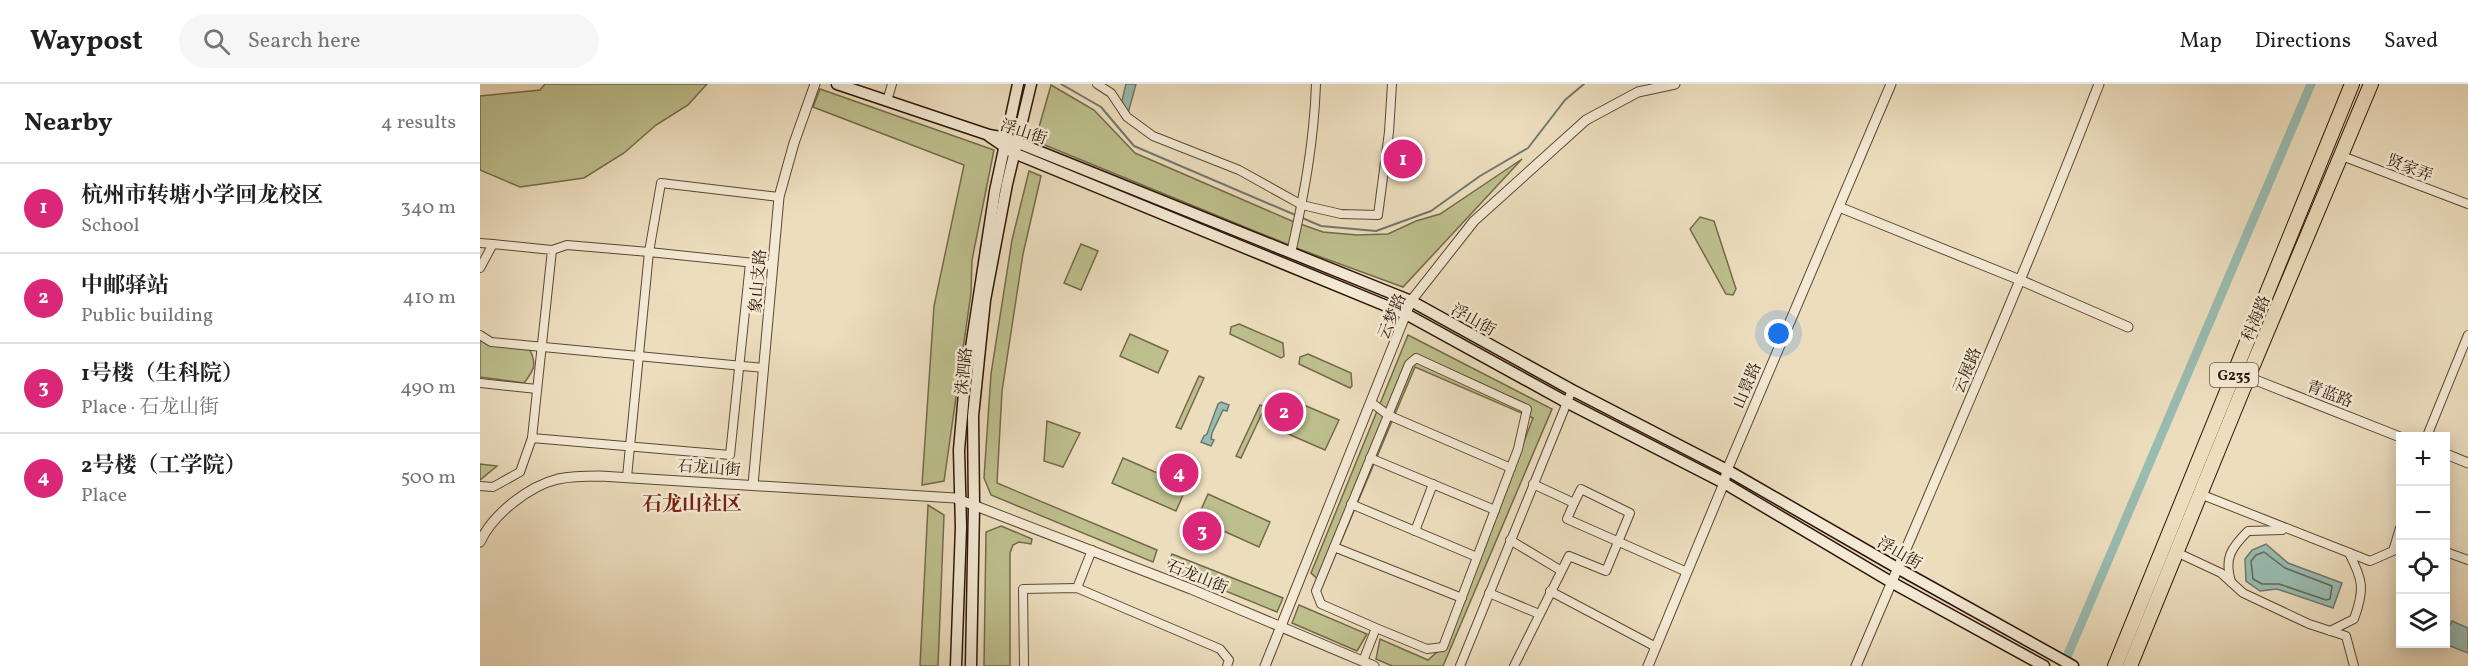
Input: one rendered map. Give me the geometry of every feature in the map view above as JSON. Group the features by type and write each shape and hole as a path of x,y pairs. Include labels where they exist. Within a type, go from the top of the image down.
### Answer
{"highway":[{"name":"科海路","path":"2115,666 2352,84"},
{"name":"科海路","path":"2130,666 2248,377 2372,84"}],"main road":[{"name":"浮山街","path":"837,84 850,86 887,101 989,135 1406,314 1566,402 1724,483 1891,582 2044,666"},
{"name":"洙泗路","path":"956,666 959,450 964,393 980,279 1018,84"},
{"name":"洙泗路","path":"971,666 973,416 985,300 1015,148 1031,84"},
{"name":"浮山街","path":"1015,148 1412,301 1572,390 1727,470 2073,666"}],"street":[{"name":"象山支路","path":"753,485 779,198 794,143 815,84"},
{"path":"887,101 892,84"},
{"path":"1097,84 1111,93 1127,117 1153,136 1239,170 1301,209 1341,214 1377,215 1389,132 1392,84"},
{"path":"1291,253 1315,127 1316,84"},
{"name":"云梦路","path":"1265,666 1412,301 1474,221 1586,120 1638,92 1675,84"},
{"name":"山景路","path":"1648,666 1724,483 1727,470 1891,84"},
{"name":"云展路","path":"1856,666 2020,280 2099,84"},
{"name":"贤家弄","path":"2342,156 2468,204"},
{"path":"627,477 649,252 661,183 779,198"},
{"path":"1839,207 2020,280 2128,327"},
{"path":"480,243 552,250 567,245 773,265"},
{"path":"480,268 493,244"},
{"path":"480,486 493,487 520,472 532,438 552,250"},
{"path":"532,438 730,455 750,263"},
{"path":"480,335 490,342 764,368"},
{"path":"2429,432 2468,335"},
{"path":"1416,358 1527,409 1518,449 1443,647 1427,649 1376,628 1322,604 1316,591 1370,458 1409,364 1416,358"},
{"name":"青蓝路","path":"2248,377 2396,435"},
{"path":"480,383 537,389"},
{"path":"1460,666 1572,390"},
{"path":"1372,403 1388,415 1511,468"},
{"path":"2450,456 2468,463"},
{"path":"1370,458 1495,510"},
{"name":"石龙山街","path":"480,542 484,532 501,515 539,486 558,479 577,476 920,495 960,500 1282,625 1374,666"},
{"path":"1415,531 1433,484"},
{"path":"1533,484 1574,503"},
{"path":"1514,666 1569,556 1606,571 1619,542 1630,513 1581,489 1568,519 1619,542 1687,572"},
{"path":"2200,494 2370,561 2393,551 2397,540"},
{"path":"1352,504 1477,557"},
{"path":"2231,582 2228,570 2232,547 2248,531 2287,529"},
{"path":"1510,540 1560,570"},
{"path":"1334,547 1462,598"},
{"path":"1077,588 1092,550"},
{"path":"2176,552 2221,573 2243,593 2309,624 2346,636 2354,666"},
{"path":"2330,631 2354,619 2359,605 2361,577 2349,553"},
{"path":"2450,554 2468,560"},
{"path":"1024,666 1023,589 1077,588 1220,649 1229,660 1227,666"},
{"path":"1550,591 1656,647"},
{"path":"1490,592 1539,614"},
{"path":"1363,661 1376,628"}],"green space":[{"path":"545,84 707,84 688,105 656,125 624,153 584,178 520,187 480,170 480,96 540,90"},
{"path":"1051,85 1094,110 1135,153 1292,221 1323,232 1357,235 1388,234 1416,221 1440,214 1522,159 1403,287 1299,249 1035,141"},
{"path":"820,89 994,150 972,260 971,293 944,481 922,485 934,306 964,165 813,107"},
{"path":"1029,171 1041,176 1023,254 1002,391 997,483 1157,550 1153,562 991,495 984,478 991,374 1012,240"},
{"path":"1700,217 1714,221 1736,289 1733,295 1726,294 1690,229"},
{"path":"1081,244 1098,251 1081,290 1064,283"},
{"path":"1239,324 1283,343 1284,356 1281,358 1230,334 1231,327"},
{"path":"1130,334 1168,351 1158,373 1120,356"},
{"path":"1408,335 1552,409 1443,666 1392,666 1376,659 1380,639 1428,660 1446,644 1533,418 1415,367 1323,584 1311,573"},
{"path":"480,340 489,344 530,350 533,367 524,383 480,377"},
{"path":"1308,354 1351,373 1352,386 1350,388 1299,364 1300,357"},
{"path":"1199,376 1204,378 1181,429 1176,427"},
{"path":"1299,403 1339,420 1325,450 1286,433"},
{"path":"1260,405 1265,407 1241,458 1236,456"},
{"path":"1047,421 1080,433 1063,467 1044,461"},
{"path":"1123,458 1187,486 1176,511 1112,483"},
{"path":"480,464 497,466 480,480"},
{"path":"1208,494 1270,522 1259,547 1197,519"},
{"path":"928,505 944,515 938,666 920,666"},
{"path":"1001,526 1032,539 1031,544 1019,542 1013,545 1010,553 1010,666 984,666 986,532"},
{"path":"1172,554 1283,598 1277,612 1167,567"},
{"path":"1299,605 1367,634 1357,651 1292,623"}],"water":[{"path":"1126,84 1136,84 1127,117 1120,109"},
{"path":"1221,402 1229,405 1227,411 1223,410 1212,433 1211,439 1214,440 1211,446 1201,442"},
{"path":"2266,544 2288,563 2342,583 2333,608 2277,589 2260,591 2246,581 2245,559 2252,550"},
{"path":"2452,621 2468,628 2468,653 2450,646"}],"waterway":[{"path":"1061,84 1101,107 1134,146 1321,226 1376,231 1431,211 1480,176 1528,148 1565,100 1584,84"},
{"path":"2063,666 2311,84"}],"place":[{"name":"杭州市转塘小学回龙校区","path":"1403,159"},
{"name":"中邮驿站","path":"1284,412"},
{"name":"2号楼（工学院）","path":"1179,473"},
{"name":"1号楼（生科院）","path":"1202,531"}],"district":[{"name":"石龙山社区","path":"692,503"}]}
